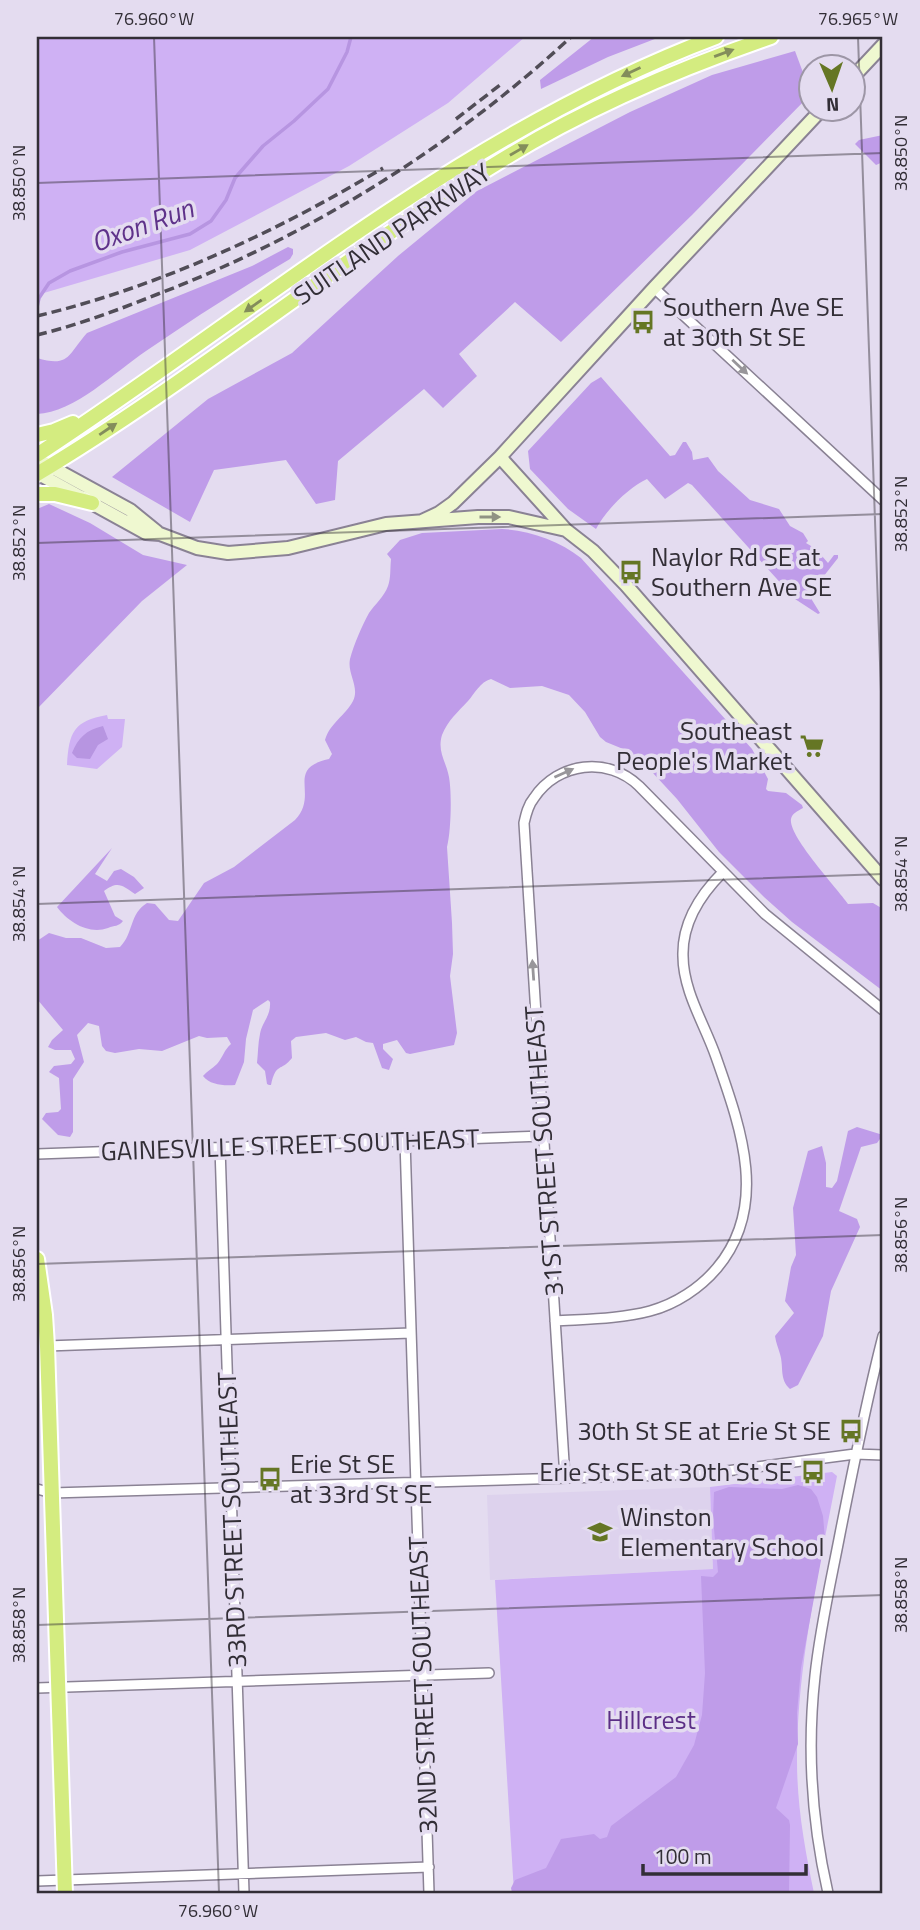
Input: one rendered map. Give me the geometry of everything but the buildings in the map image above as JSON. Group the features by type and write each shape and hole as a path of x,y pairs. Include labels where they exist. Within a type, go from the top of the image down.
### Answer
{"highway":[{"name":"SUITLAND PARKWAY","path":"37,457 467,159 590,91 716,37"},
{"name":"SUITLAND PARKWAY","path":"40,472 130,414 429,206 502,159 634,91 689,67 771,37"},
{"path":"37,435 54,432 106,408"},
{"path":"37,494 55,494 92,503"},
{"path":"37,1259 46,1315 65,1887"}],"main road":[{"path":"867,62 883,45"},
{"path":"422,521 453,503 500,457 811,122"},
{"path":"37,457 40,472 146,533 160,534 197,548 228,553 288,548 386,524 422,521 509,517 566,530"},
{"path":"500,457 566,530 593,551 626,585 883,878"},
{"path":"40,472 130,510 160,534"}],"street":[{"path":"654,288 883,499"},
{"name":"31ST STREET SOUTHEAST","path":"565,1478 524,823 533,798 551,779 573,768 603,766 635,782 723,872"},
{"path":"555,1321 634,1314 661,1307 683,1297 705,1281 723,1261 742,1224 748,1179 743,1145 716,1058 686,978 683,960 688,922 701,897 723,872 784,931 883,1010"},
{"name":"GAINESVILLE STREET SOUTHEAST","path":"37,1154 543,1136"},
{"name":"32ND STREET SOUTHEAST","path":"405,1141 429,1893"},
{"name":"33RD STREET SOUTHEAST","path":"220,1147 244,1893"},
{"path":"47,1346 411,1333"},
{"path":"828,1893 815,1815 813,1706 820,1636 856,1454 883,1336"},
{"path":"37,1489 52,1493 704,1474 856,1454 883,1455"},
{"path":"37,1688 489,1673"},
{"path":"37,1881 65,1887 243,1874 429,1867"}],"shaded area":[{"path":"594,37 660,37 608,57 541,89 540,80"},
{"path":"795,51 797,108 561,342 515,302 459,354 477,376 443,408 424,389 338,461 335,500 316,504 286,460 214,470 190,522 112,477 208,399 292,353 398,256 477,191 630,112 712,75"},
{"path":"883,135 883,162 876,165 855,144 859,140"},
{"path":"288,247 293,249 290,259 134,359 94,390 65,407 37,414 37,358 48,361 62,360 72,353 87,333 252,266"},
{"path":"601,377 670,456 675,455 683,442 686,442 693,460 708,457 718,471 750,500 779,509 790,526 803,533 808,541 806,543 816,549 828,563 834,555 838,555 812,591 812,600 820,613 795,599 688,483 665,499 647,479 618,500 596,529 568,509 530,469 528,451 591,383"},
{"path":"49,504 90,523 143,555 187,565 142,601 37,709 37,509"},
{"path":"502,529 544,538 564,546 581,558 752,749 768,779 766,789 786,793 802,805 803,808 791,819 792,827 814,862 848,904 873,903 883,909 883,991 792,922 764,897 719,852 652,772 628,751 600,737 585,712 569,695 542,686 510,688 491,679 481,685 453,716 441,741 451,793 447,847 453,954 450,976 457,1033 454,1045 410,1054 406,1053 397,1040 383,1044 383,1049 393,1059 389,1070 382,1068 373,1043 356,1037 345,1040 326,1033 296,1037 291,1041 292,1058 277,1070 269,1085 265,1071 257,1063 260,1034 270,1007 268,1000 253,1010 244,1062 235,1085 226,1085 213,1083 203,1076 217,1064 231,1044 227,1037 199,1036 162,1051 139,1049 115,1053 106,1051 102,1046 99,1026 88,1023 77,1035 84,1062 73,1079 73,1132 70,1137 58,1135 42,1119 46,1113 58,1112 61,1109 59,1078 49,1072 54,1066 71,1064 75,1059 71,1050 48,1047 63,1030 37,999 37,941 49,933 66,938 81,938 106,948 120,947 128,936 137,913 147,903 155,904 169,920 178,921 204,883 234,867 295,820 305,801 305,776 308,769 329,759 332,754 325,740 327,734 355,696 350,659 366,618 388,586 391,559 387,554 400,540 422,533"},
{"path":"103,726 108,739 98,745 90,759 77,758 72,753 80,739 87,732"},
{"path":"112,848 95,874 107,881 114,871 121,869 134,877 144,888 135,894 117,885 104,891 115,916 123,921 118,925 101,930 79,926 57,907"},
{"path":"857,1127 883,1135 877,1143 861,1147 839,1211 857,1219 860,1227 831,1291 823,1336 798,1385 790,1389 783,1377 775,1336 794,1313 785,1301 796,1255 793,1208 808,1151 822,1146 826,1163 826,1187 832,1188 837,1181 848,1131"},
{"path":"798,1485 811,1489 817,1497 823,1516 825,1539 801,1668 797,1713 798,1744 776,1808 789,1820 790,1825 789,1893 512,1893 515,1880 546,1868 561,1839 594,1834 600,1839 607,1837 611,1826 676,1777 694,1745 702,1715 705,1673 701,1576 713,1577 718,1572 713,1518 714,1492 729,1487 782,1489"},
{"name":"Winston Elementary School","path":"710,1487 713,1569 490,1580 487,1495"}],"green space":[{"path":"37,37 525,37 448,103 349,166 190,250 37,295"},
{"path":"107,715 108,719 125,719 122,747 97,769 67,765 69,745 75,730 87,721"},
{"name":"Hillcrest","path":"832,1472 837,1476 810,1618 798,1725 798,1795 814,1893 514,1893 495,1580 713,1569 710,1487"}],"waterway":[{"name":"Oxon Run","path":"37,307 39,298 49,283 70,271 122,252 190,234 211,221 226,200 235,178 263,146 328,89 347,52 351,37"}],"railway":[{"path":"37,335 113,311 214,271 324,216 377,185 478,115 571,37"},
{"path":"456,119 500,85"},
{"path":"37,316 127,290 216,255 301,214 383,168"}],"place":[{"name":"Southern Ave SE at 30th St SE","path":"643,322"},
{"name":"Naylor Rd SE at Southern Ave SE","path":"631,572"},
{"name":"Southeast People's Market","path":"812,746"},
{"name":"30th St SE at Erie St SE","path":"851,1431"},
{"name":"Erie St SE at 30th St SE","path":"813,1472"},
{"name":"Erie St SE at 33rd St SE","path":"270,1479"},
{"name":"Winston Elementary School","path":"600,1532"}]}
